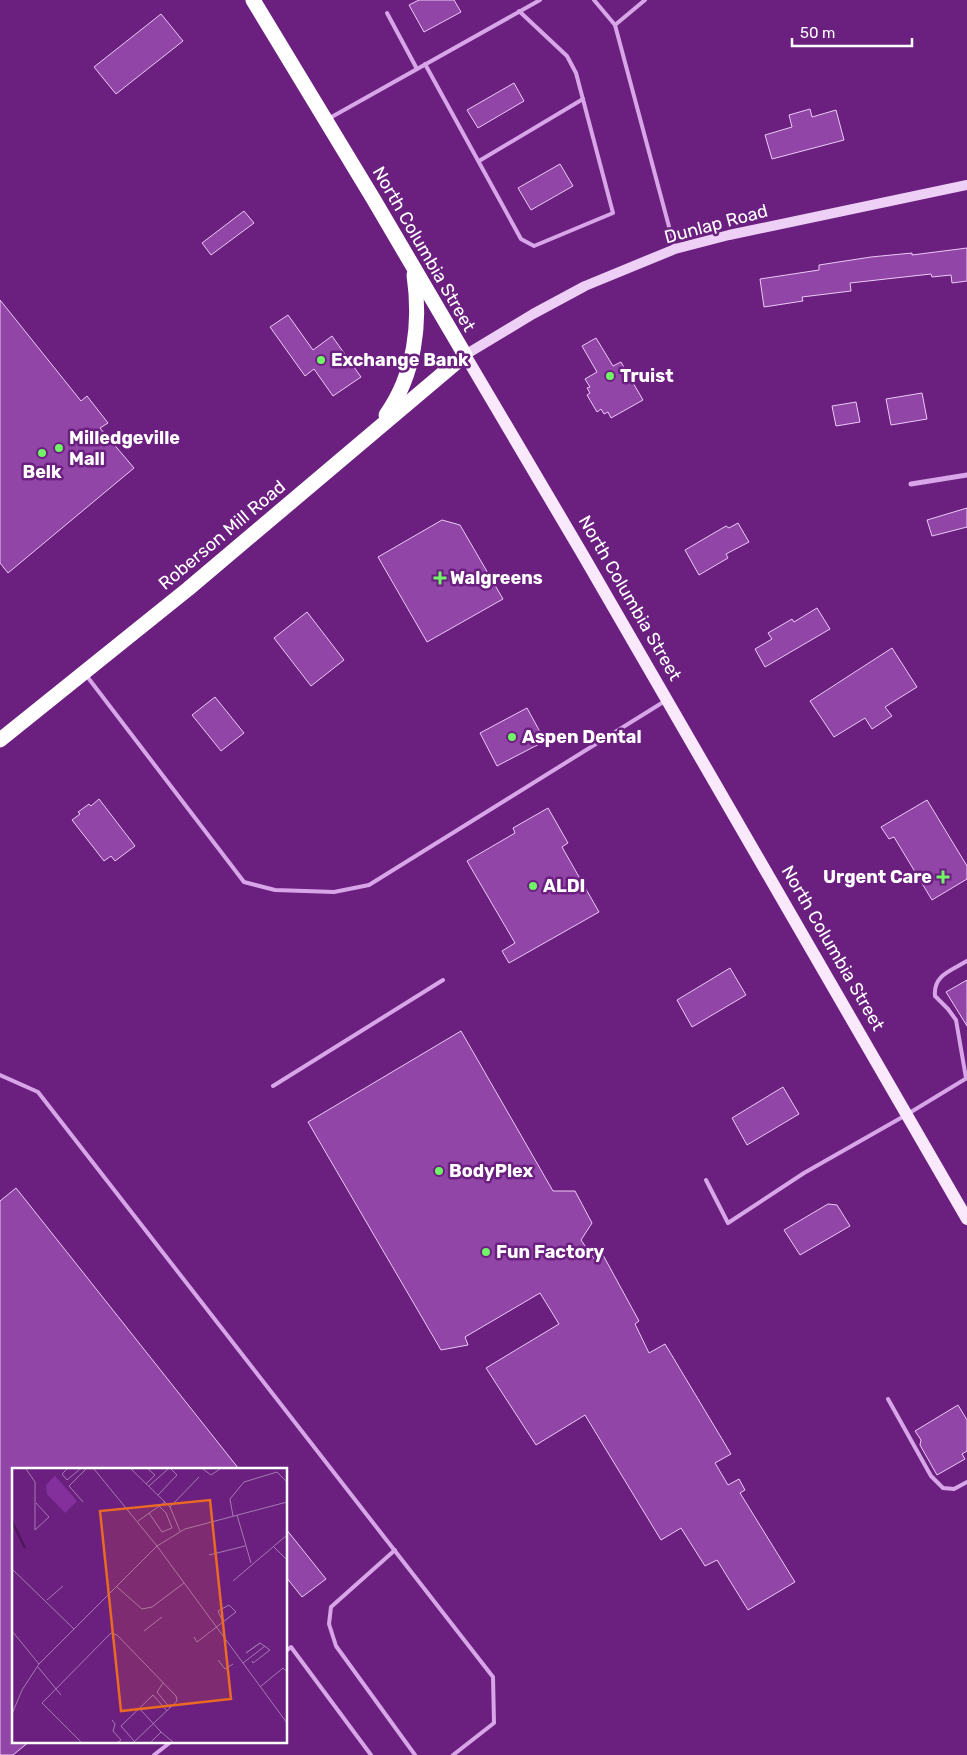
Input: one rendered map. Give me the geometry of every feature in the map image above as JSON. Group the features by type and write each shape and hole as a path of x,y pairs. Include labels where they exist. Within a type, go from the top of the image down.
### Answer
{"highway":[{"name":"North Columbia Street","path":"253,0 465,355"},
{"path":"376,430 396,401 405,381 414,349 416,293 412,266"},
{"name":"Roberson Mill Road","path":"0,740 188,589 465,355"}],"main road":[{"name":"Dunlap Road","path":"465,355 577,290 675,249 729,234 967,185"},
{"name":"North Columbia Street","path":"465,355 967,1219"}],"street":[{"path":"911,484 967,475"}],"lane":[{"path":"326,120 540,0"},
{"path":"594,0 615,25 675,249"},
{"path":"615,25 645,0"},
{"path":"425,64 521,239 534,246 613,214 576,73 567,56 520,11"},
{"path":"387,13 417,69"},
{"path":"479,160 583,99"},
{"path":"84,673 244,882 275,890 334,892 368,885 667,700"},
{"path":"706,1180 728,1223 804,1173 967,1078 956,1020 935,996 934,987 936,980 967,961"},
{"path":"273,1086 443,980"},
{"path":"0,1075 38,1092 493,1677 494,1723 453,1755"},
{"path":"888,1399 931,1476 943,1488 954,1489 967,1482"},
{"path":"394,1550 331,1607 329,1624 336,1646 416,1755"},
{"path":"288,1649 291,1647 371,1755"},
{"path":"154,1755 171,1742"},
{"path":"160,1751 163,1755"}],"building":[{"path":"419,0 454,0 461,12 424,32 409,5"},
{"path":"161,14 183,41 116,94 94,67"},
{"path":"514,83 524,101 478,128 467,110"},
{"path":"810,109 812,117 836,110 844,140 772,159 765,135 792,127 789,115"},
{"path":"560,164 573,186 531,210 518,188"},
{"path":"244,211 254,223 211,255 202,243"},
{"path":"967,248 967,281 952,283 951,275 932,277 931,274 850,283 851,291 802,297 803,301 764,307 760,279 819,270 819,265 871,257 912,253 912,255"},
{"name":"Milledgeville Mall","path":"0,300 81,401 87,396 108,423 100,428 134,468 8,573 0,563"},
{"name":"Exchange Bank","path":"288,315 313,350 332,336 361,377 333,396 314,369 305,376 270,327"},
{"name":"Truist","path":"596,338 613,366 621,362 643,400 611,418 608,412 604,414 601,409 597,412 587,395 590,393 587,388 590,387 585,379 597,372 582,346"},
{"path":"922,393 927,419 891,425 886,399"},
{"path":"856,402 860,422 836,426 832,406"},
{"path":"967,508 967,527 932,536 927,520"},
{"name":"Walgreens","path":"442,520 460,525 503,599 427,642 378,557"},
{"path":"738,523 749,542 726,554 728,558 699,575 685,550 726,526 729,528"},
{"path":"817,608 830,629 765,667 755,649 772,639 768,633 792,619 794,622"},
{"path":"307,612 344,660 311,686 274,638"},
{"path":"892,648 917,687 885,707 892,716 872,729 865,718 834,737 810,701"},
{"path":"215,697 244,733 221,751 192,715"},
{"name":"Aspen Dental","path":"527,708 545,741 497,766 480,733"},
{"path":"99,799 135,846 115,861 111,856 104,861 72,820 80,814 78,812 89,804 91,806"},
{"path":"927,800 967,866 967,879 932,900 894,837 889,839 881,827"},
{"name":"ALDI","path":"548,808 568,843 562,847 599,912 509,963 502,951 515,943 467,861 515,833 513,828"},
{"path":"730,968 746,995 692,1027 677,1000"},
{"path":"967,980 967,1026 946,992"},
{"path":"461,1031 553,1191 575,1191 592,1223 581,1240 595,1260 603,1255 639,1321 635,1324 649,1353 665,1344 731,1454 715,1463 728,1485 739,1479 745,1490 740,1493 795,1582 748,1610 717,1560 705,1566 681,1528 661,1540 585,1415 536,1445 486,1368 559,1324 540,1293 465,1337 468,1345 441,1350 308,1122"},
{"path":"783,1087 799,1114 747,1145 732,1118"},
{"path":"16,1188 238,1468 12,1468 12,1742 29,1742 13,1755 0,1755 0,1201"},
{"path":"828,1204 837,1205 850,1226 800,1255 784,1230"},
{"path":"958,1405 967,1420 967,1451 962,1454 965,1459 937,1475 920,1445 921,1440 915,1431"},
{"path":"288,1532 326,1579 302,1597 288,1580"}],"place":[{"name":"Exchange Bank","path":"321,360"},
{"name":"Truist","path":"610,376"},
{"name":"Milledgeville Mall","path":"59,448"},
{"name":"Belk","path":"42,453"},
{"name":"Walgreens","path":"440,578"},
{"name":"Aspen Dental","path":"512,737"},
{"name":"Urgent Care","path":"943,877"},
{"name":"ALDI","path":"533,886"},
{"name":"BodyPlex","path":"439,1171"},
{"name":"Fun Factory","path":"486,1252"}]}
